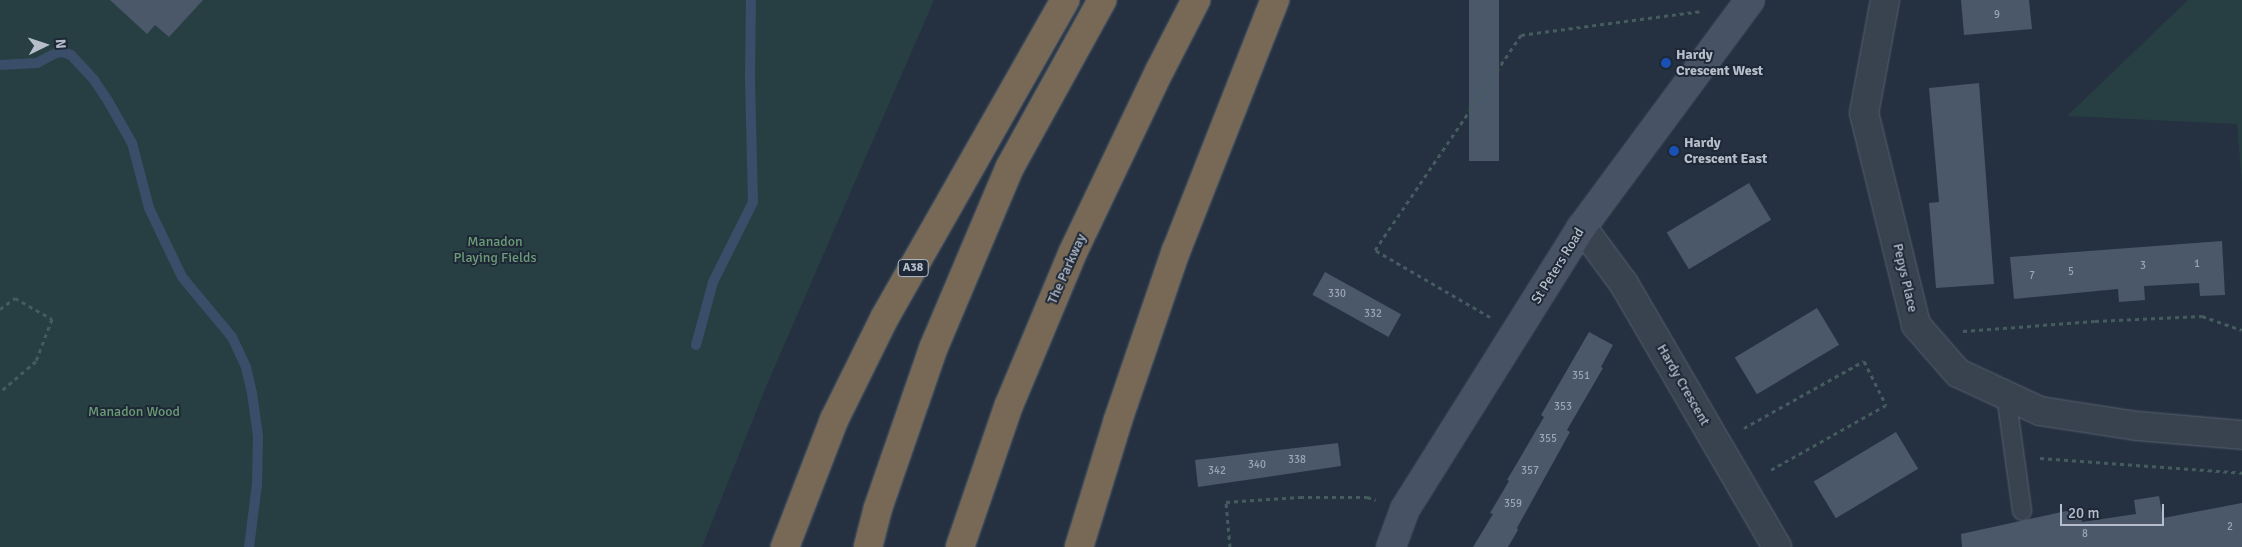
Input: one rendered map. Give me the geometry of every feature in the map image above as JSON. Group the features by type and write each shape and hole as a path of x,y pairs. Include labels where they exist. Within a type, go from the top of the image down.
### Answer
{"highway":[{"name":"A38","path":"785,547 834,420 885,317 1064,0"},
{"path":"868,547 878,508 933,349 1010,167 1102,0"},
{"name":"The Parkway","path":"960,547 1009,405 1073,252 1160,70 1196,0"},
{"path":"1079,547 1118,420 1176,251 1275,0"}],"street":[{"name":"Pepys Place","path":"1885,0 1864,113 1916,325 1958,373 2040,411 2137,426 2242,435"},
{"name":"St Peters Road","path":"1391,547 1405,510 1582,227 1749,2"},
{"name":"Hardy Crescent","path":"1582,227 1624,284 1742,487 1769,544"}],"lane":[{"path":"2006,395 2022,511"}],"path":[{"path":"1516,333 1374,250 1521,35 1749,2"},
{"path":"0,309 15,298 52,319 36,361 0,392"},
{"path":"1924,334 2095,321 2202,316 2242,330"},
{"path":"1717,443 1864,361 1886,404 1742,487"},
{"path":"2014,457 2242,473"},
{"path":"1230,547 1226,502 1300,497 1367,497 1405,510"}],"green space":[{"name":"Manadon Playing Fields","path":"0,0 934,0 768,382 702,547 0,547"},
{"path":"2188,0 2242,0 2242,185 2237,124 2067,116"}],"building":[{"path":"110,0 203,0 169,37 155,25 147,34"},
{"path":"1469,0 1499,0 1499,161 1469,161"},
{"path":"1961,0 2029,0 2032,29 1964,35"},
{"path":"1979,83 1994,284 1936,288 1929,203 1939,202 1929,88"},
{"path":"1749,183 1771,220 1689,269 1667,232"},
{"path":"2222,241 2225,295 2200,296 2199,283 2144,286 2145,300 2119,302 2118,289 2014,299 2010,257"},
{"path":"1325,272 1401,314 1388,337 1312,295"},
{"path":"1817,308 1839,345 1757,394 1735,357"},
{"path":"1589,332 1613,345 1601,367 1603,368 1567,430 1570,432 1517,528 1518,530 1508,547 1473,547 1493,514 1490,513 1509,481 1507,480 1544,417 1541,415"},
{"path":"1896,432 1918,469 1836,518 1814,481"},
{"path":"1338,443 1341,466 1198,487 1195,460"},
{"path":"2159,496 2163,518 2242,503 2242,547 1962,547 1961,534 2080,508 2082,522 2136,514 2134,500"}],"waterway":[{"path":"696,345 713,282 753,202 750,77 751,0"},
{"path":"0,65 37,63 56,53 63,52 71,55 94,80 132,143 149,208 182,277 232,337 246,367 258,436 257,484 249,547"}],"place":[{"name":"Hardy Crescent West","path":"1666,63"},
{"name":"Hardy Crescent East","path":"1674,151"}],"park label":[{"name":"Manadon Wood","path":"134,412"}]}
